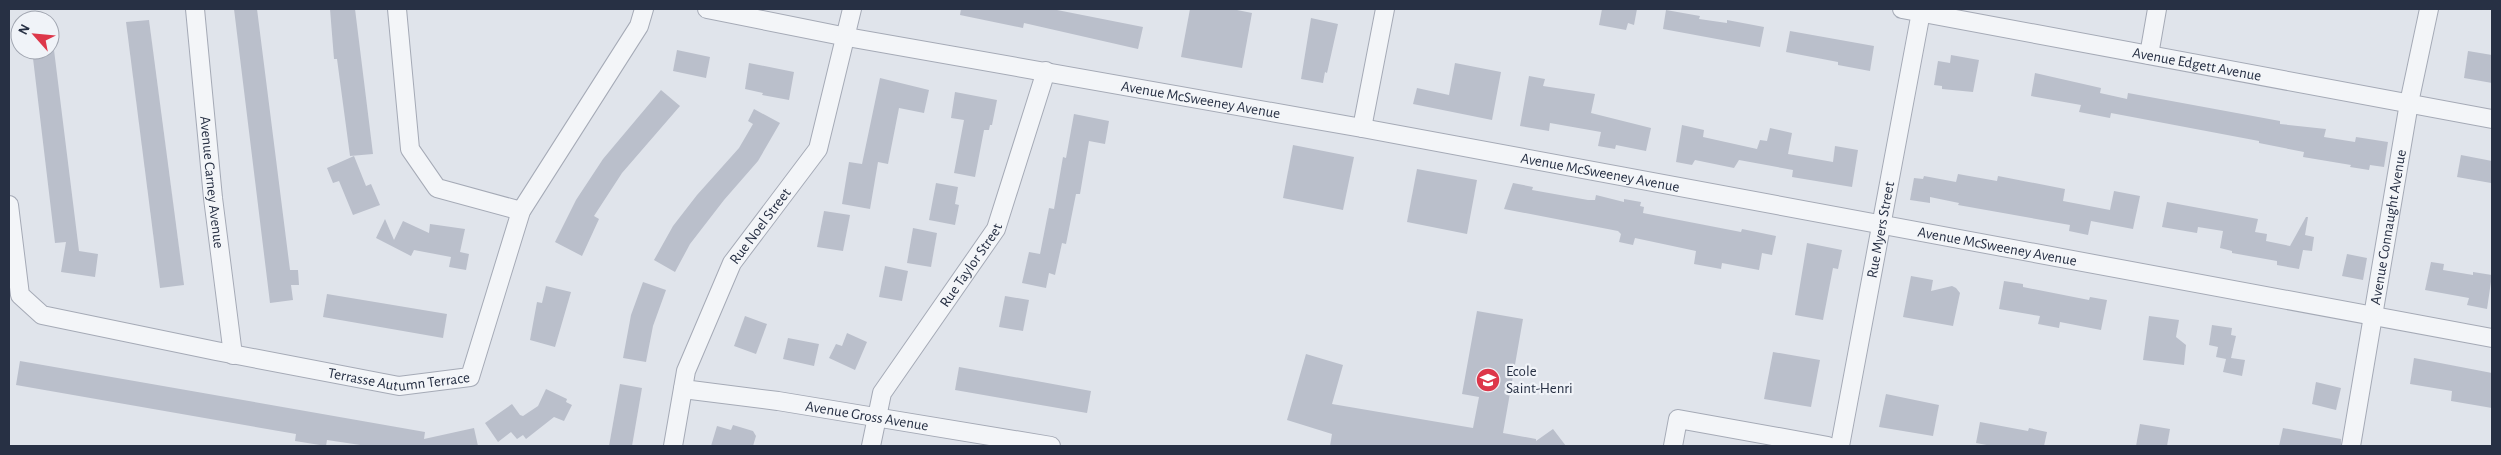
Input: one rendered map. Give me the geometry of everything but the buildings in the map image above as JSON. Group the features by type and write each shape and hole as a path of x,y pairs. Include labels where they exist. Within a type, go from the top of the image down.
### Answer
{"street":[{"name":"Avenue Carney Avenue","path":"195,9 213,198 233,355"},
{"path":"397,9 410,149 437,188 521,211"},
{"name":"Terrasse Autumn Terrace","path":"9,205 20,295 42,314 233,355 400,386 470,376 521,211 639,26 644,9"},
{"name":"Avenue McSweeney Avenue","path":"707,9 847,36 1362,128 1881,226 2492,338"},
{"name":"Rue Noel Street","path":"673,446 686,371 732,263 818,149 847,36 852,9"},
{"path":"1362,128 1385,9"},
{"name":"Avenue Edgett Avenue","path":"1902,9 2492,118"},
{"path":"2149,55 2157,9"},
{"name":"Avenue Connaught Avenue","path":"2351,446 2410,103 2429,9"},
{"name":"Rue Myers Street","path":"1840,446 1921,12"},
{"name":"Rue Taylor Street","path":"871,446 882,393 996,229 1046,71"},
{"name":"Avenue Gross Avenue","path":"683,389 778,401 1052,446"},
{"path":"1673,446 1678,419 1828,446"}],"place":[{"name":"Ecole Saint-Henri","path":"1488,380"}]}
